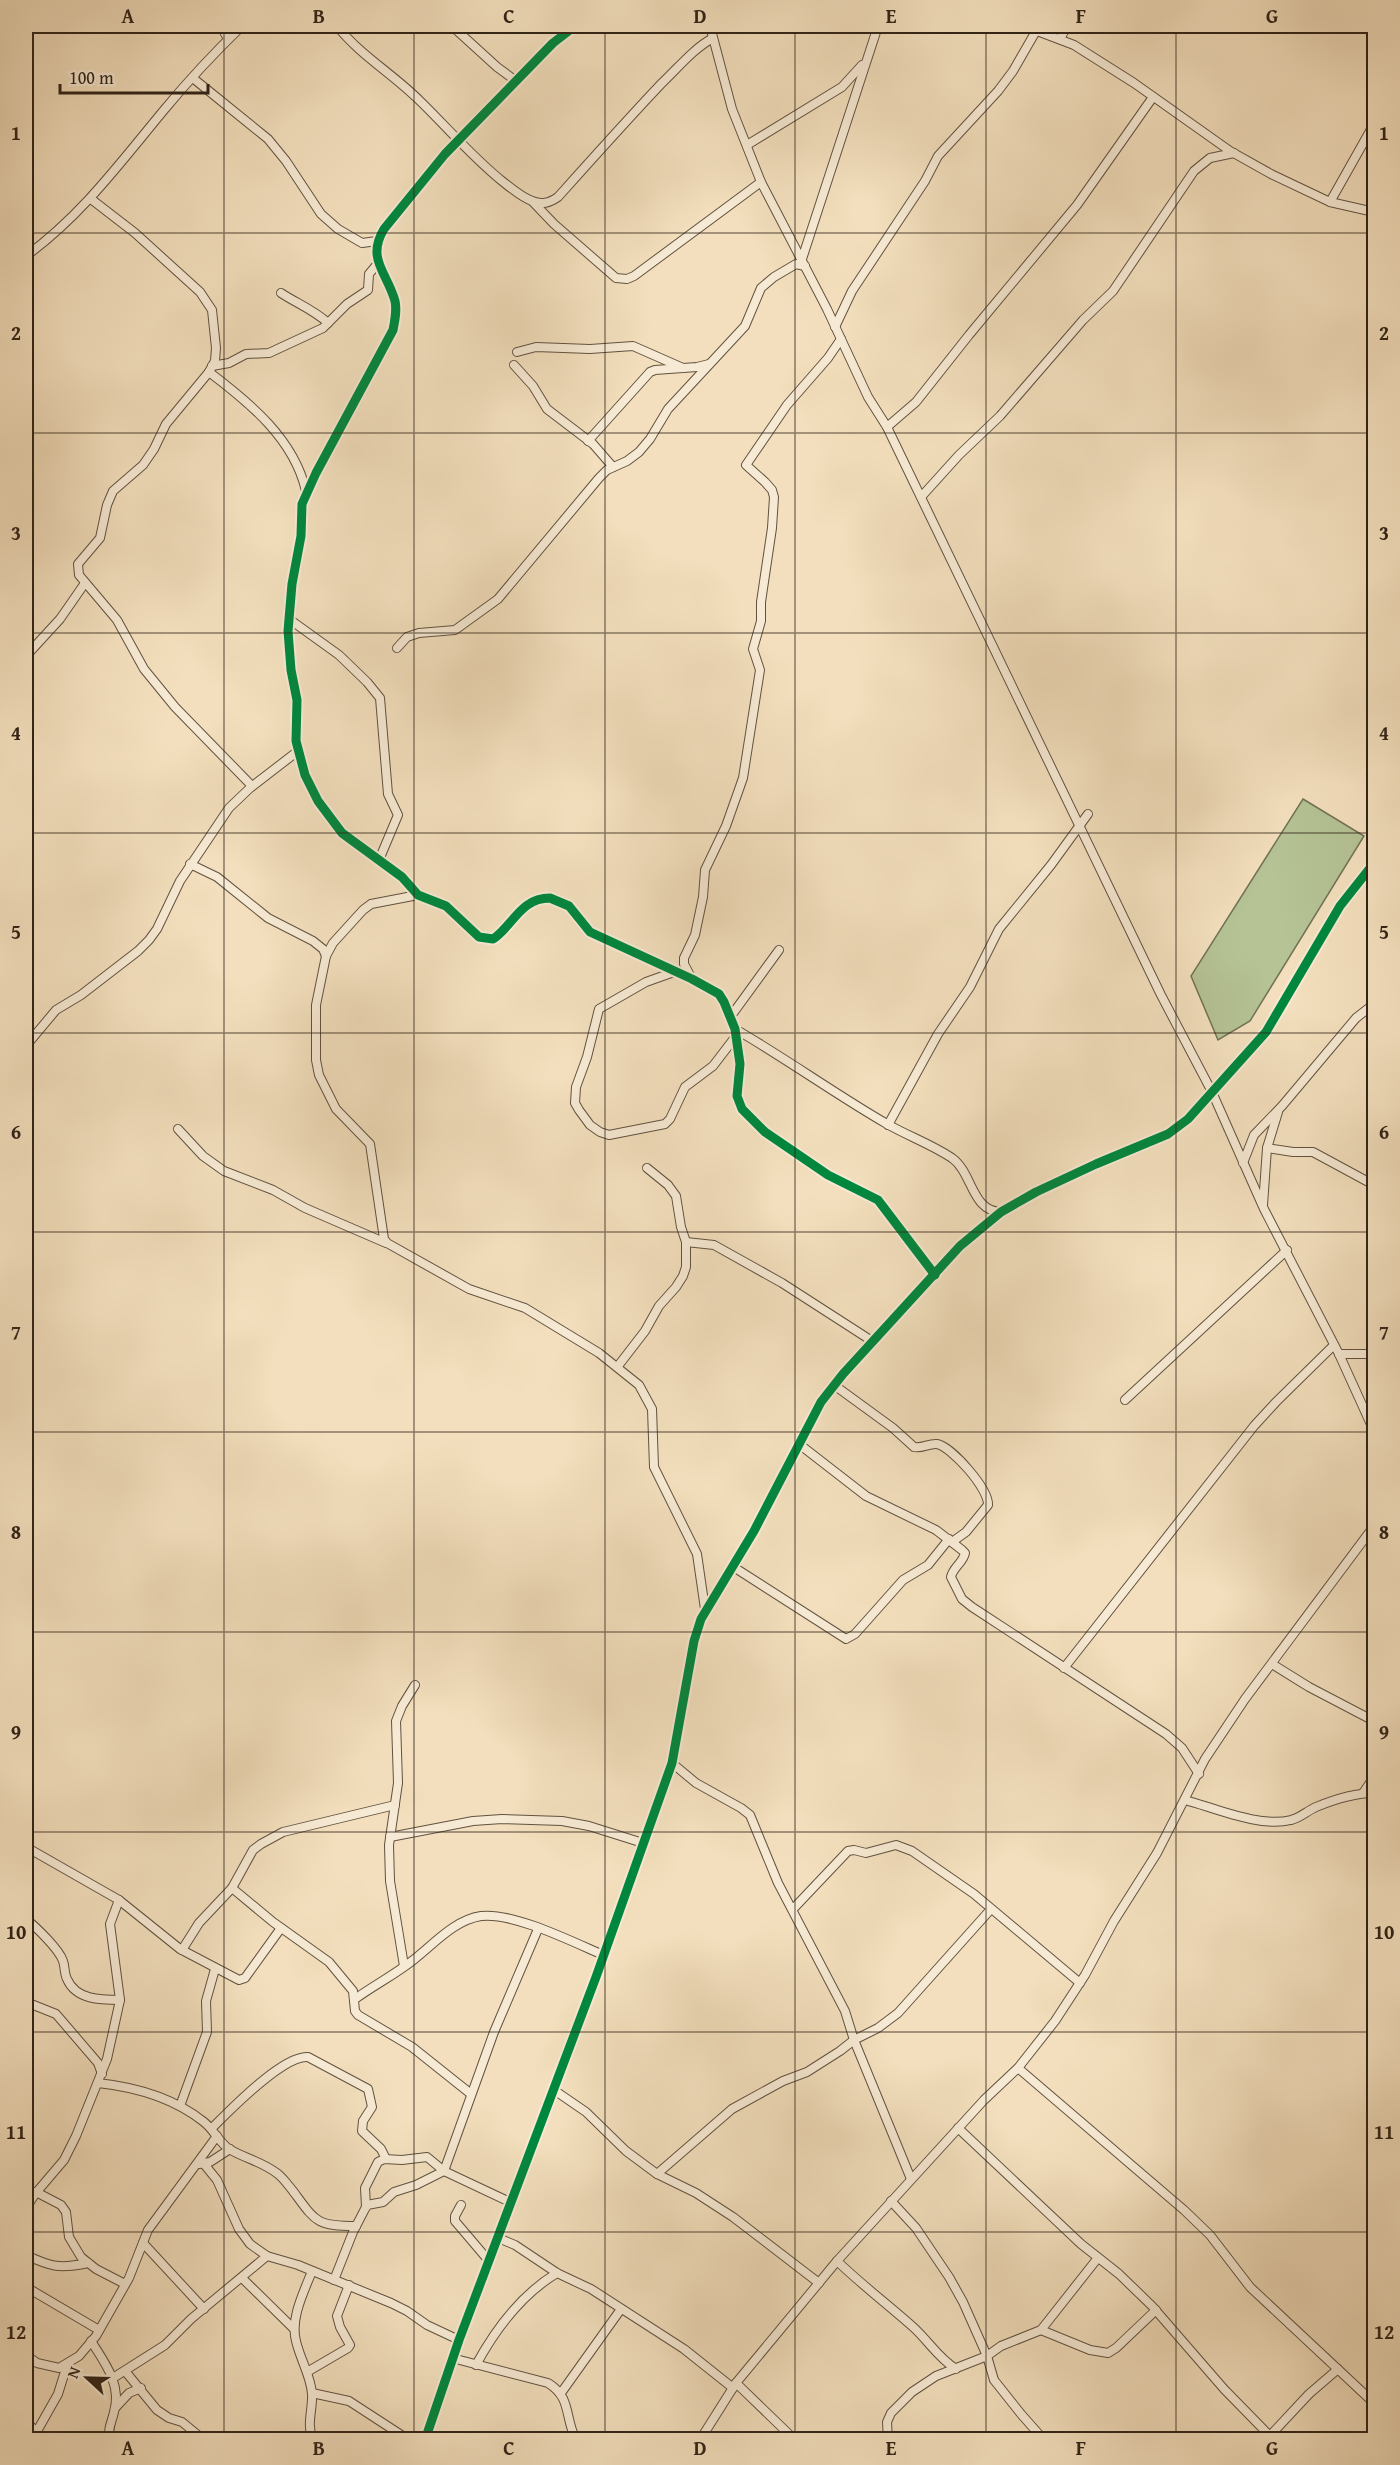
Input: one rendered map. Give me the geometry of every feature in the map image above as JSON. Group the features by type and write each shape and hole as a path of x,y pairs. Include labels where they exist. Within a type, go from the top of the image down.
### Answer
{"street":[{"path":"221,26 228,39"},
{"path":"26,256 59,230 91,199 166,108 242,26"},
{"path":"337,26 365,56 419,100 490,171 519,194 542,204 558,197 619,128 674,71 705,42 713,38"},
{"path":"452,26 516,81"},
{"path":"575,26 553,44 458,141 406,202 377,241 379,262 395,302 396,316 393,330 306,491 301,512 301,536 292,584 289,619 291,670 297,700 296,741 298,751 305,775 318,801 342,832 402,877 418,895 446,906 479,937 487,939 497,936 511,918 528,905 544,898 550,898 569,906 590,932 692,979 719,994 730,1016 735,1033 740,1064 737,1096 742,1109 765,1132 828,1175 878,1200 935,1275"},
{"path":"710,26 732,109 761,182 804,263 868,397 887,427 1161,995 1212,1092 1263,1205 1373,1423"},
{"path":"804,263 878,26"},
{"path":"1024,26 1074,45 1234,153 1271,174 1330,202 1374,212"},
{"path":"1060,39 1067,26"},
{"path":"835,327 852,291 925,181 938,156 998,92 1036,31"},
{"path":"747,145 842,87 854,76 867,57"},
{"path":"194,79 268,139 286,161 321,214 338,229 362,243 377,241"},
{"path":"887,427 916,402 1077,205 1154,97"},
{"path":"1330,202 1374,127"},
{"path":"921,497 959,455 1000,416 1083,320 1113,291 1194,171 1210,158 1234,153"},
{"path":"532,201 616,278 627,279 761,182"},
{"path":"91,199 135,233 200,292 212,310 216,348 210,369 166,424 143,465 113,491 107,505 100,538 78,564 79,575 117,620 144,669 175,707 252,786"},
{"path":"210,369 246,354 269,353 323,328 347,304 368,290 369,274 379,262"},
{"path":"397,648 407,637 418,633 455,630 498,599 599,478 639,452 650,439 668,410 745,326 761,288 796,264 804,263"},
{"path":"280,293 315,312 328,324"},
{"path":"692,979 684,964 684,958 695,935 703,897 705,870 726,826 743,778 760,670 753,650 761,621 761,602 772,528 774,497 772,490 765,482 746,465 787,405 828,358 841,339"},
{"path":"517,352 536,347 590,350 633,346 643,348 682,368"},
{"path":"588,441 650,372 710,364"},
{"path":"514,365 533,386 547,409 588,441 613,467"},
{"path":"210,369 276,430 299,468 306,491"},
{"path":"26,656 60,619 85,583"},
{"path":"289,619 339,655 380,698 388,794 398,815 379,860"},
{"path":"30,1041 56,1010 81,995 149,940 157,929 190,864 229,808 252,786 298,751"},
{"path":"888,1125 938,1034 969,987 999,929 1051,865 1088,814"},
{"path":"425,2439 452,2358 554,2090 672,1763 694,1641 705,1609 759,1522 821,1402 872,1341 960,1246 1001,1212 1036,1192 1168,1134 1188,1119 1266,1032 1340,906 1374,863"},
{"path":"190,864 216,877 268,918 313,941 323,949 326,956"},
{"path":"387,1243 381,1230 371,1148 361,1133 336,1109 319,1074 316,1060 316,1005 326,956 333,943 363,910 371,904 418,895"},
{"path":"730,1016 779,950"},
{"path":"674,972 646,982 599,1009 587,1058 576,1087 575,1102 590,1125 609,1135 665,1124 677,1106 685,1087 713,1066 735,1033"},
{"path":"1243,1163 1254,1135 1279,1110 1356,1018 1374,1004"},
{"path":"735,1033 774,1052 888,1125 933,1146 954,1160 963,1170 984,1207 993,1212 1001,1212"},
{"path":"1263,1205 1267,1148 1279,1110"},
{"path":"178,1130 203,1156 224,1171 273,1190 305,1208 387,1243 469,1289 525,1308 618,1366 639,1386 652,1409 654,1467 697,1554 705,1609"},
{"path":"1267,1148 1313,1152 1374,1185"},
{"path":"618,1366 645,1331 659,1306 683,1276 686,1242 674,1191 647,1168"},
{"path":"686,1242 707,1243 723,1250 782,1283 872,1341"},
{"path":"1125,1400 1287,1250"},
{"path":"1064,1668 1254,1426 1276,1402 1337,1350 1374,1354"},
{"path":"732,1566 846,1639 855,1634 907,1576 928,1565 951,1540 966,1532 988,1505 985,1491 976,1478 944,1447 932,1444 914,1447 893,1428 834,1385"},
{"path":"799,1444 866,1496 912,1517 951,1540 965,1553 951,1577 962,1599 1167,1734 1182,1748 1199,1774"},
{"path":"700,2439 735,2385 837,2261 984,2100 1018,2068 1055,2021 1080,1983 1185,1800 1205,1760 1272,1664 1374,1526"},
{"path":"1272,1664 1309,1687 1374,1721"},
{"path":"404,1966 390,1881 390,1837 398,1783 396,1721 415,1685"},
{"path":"672,1763 696,1783 750,1815 778,1882 844,2011 911,2179"},
{"path":"1363,1793 1374,1777"},
{"path":"1185,1800 1247,1818 1286,1821 1299,1817 1318,1806 1374,1792"},
{"path":"182,1950 199,1923 232,1888 253,1850 283,1832 395,1805"},
{"path":"390,1837 473,1821 502,1819 562,1821 589,1826 643,1843"},
{"path":"793,1909 849,1851 866,1853 896,1845 920,1857 974,1894 1080,1983"},
{"path":"26,1846 119,1900 182,1950 215,1969 242,1980 281,1928"},
{"path":"232,1888 281,1928 329,1962 353,1992 355,2011 358,2015 412,2047 471,2094"},
{"path":"26,2208 36,2192 64,2160 102,2074 113,2038 120,2000 110,1924 119,1900"},
{"path":"657,2174 732,2109 783,2081 807,2072 854,2040 878,2028 897,2013 991,1909"},
{"path":"355,1999 404,1966 444,1934 481,1916 510,1919 603,1955"},
{"path":"26,1919 58,1952 63,1960 66,1978 71,1986 90,1998 120,2000"},
{"path":"334,2280 366,2207 372,2203 383,2202 394,2192 416,2185 444,2171 494,2032 538,1929"},
{"path":"180,2106 207,2032 206,2001 215,1969"},
{"path":"26,2002 56,2014 98,2063 102,2074"},
{"path":"26,2355 48,2367 59,2368 67,2365 91,2342 125,2284 143,2243 161,2211 200,2164 214,2132 244,2096 298,2057 308,2057 361,2083 368,2089 372,2107 363,2121 362,2132 381,2149 386,2159"},
{"path":"1018,2068 1184,2210 1210,2235 1250,2287 1374,2403"},
{"path":"98,2083 119,2085 180,2106 214,2132 230,2149 252,2158 281,2176 307,2211 319,2222 337,2226 356,2226"},
{"path":"554,2090 586,2112 626,2151 657,2174 696,2193 733,2217 819,2283"},
{"path":"958,2128 1097,2259 1119,2274 1156,2310 1268,2437 1338,2369"},
{"path":"200,2164 215,2160 230,2149"},
{"path":"366,2207 365,2188 378,2162 386,2159 427,2157 444,2171 512,2203"},
{"path":"200,2164 217,2180 239,2229 250,2244 267,2256 349,2285 407,2311 427,2325 459,2340"},
{"path":"36,2192 61,2205 66,2212 69,2237 81,2257 125,2284"},
{"path":"891,2200 929,2246 963,2302 987,2356 994,2380 1021,2415 1044,2439"},
{"path":"461,2205 455,2221 489,2261"},
{"path":"498,2238 515,2245 557,2273 591,2289 684,2349 735,2385 795,2439"},
{"path":"143,2243 204,2309"},
{"path":"26,2255 51,2267 88,2263"},
{"path":"113,2379 165,2345 267,2256"},
{"path":"888,2439 887,2422 896,2407 912,2392 936,2376 987,2356 1001,2346 1041,2330 1097,2259"},
{"path":"837,2261 912,2326 946,2363 956,2369"},
{"path":"312,2271 297,2313 294,2329 296,2343 307,2372 312,2394 310,2434 313,2439"},
{"path":"476,2365 489,2342 526,2297 538,2284 557,2273"},
{"path":"242,2278 294,2329"},
{"path":"307,2372 348,2348 350,2344 340,2327 337,2316 349,2285"},
{"path":"26,2287 99,2330"},
{"path":"561,2393 621,2309"},
{"path":"1041,2330 1090,2350 1107,2353 1116,2348 1156,2310"},
{"path":"91,2342 113,2379 117,2394 110,2424 110,2439"},
{"path":"452,2358 548,2383 561,2393 570,2429 576,2439"},
{"path":"34,2436 58,2394 67,2365"},
{"path":"125,2371 157,2410 169,2418 182,2422 204,2439"},
{"path":"115,2408 129,2392 141,2388"},
{"path":"312,2394 349,2401 409,2439"},
{"path":"26,2421 34,2436"}],"green space":[{"path":"1303,799 1364,836 1250,1021 1218,1040 1191,976"}],"cycle path":[{"path":"575,26 553,43 445,154 384,229 379,240 377,257 396,304 393,330 316,473 302,504 301,536 292,584 288,631 291,670 297,700 296,741 305,775 318,801 342,833 402,877 418,895 446,906 479,937 493,939 524,908 540,899 550,898 569,906 590,932 692,979 719,994 735,1029 740,1064 737,1096 742,1109 765,1132 828,1175 878,1200 935,1275"},
{"path":"425,2440 459,2340 596,1977 672,1763 694,1641 701,1619 754,1531 821,1402 843,1374 960,1246 1001,1212 1036,1192 1168,1134 1188,1119 1266,1032 1340,906 1374,863"}]}
